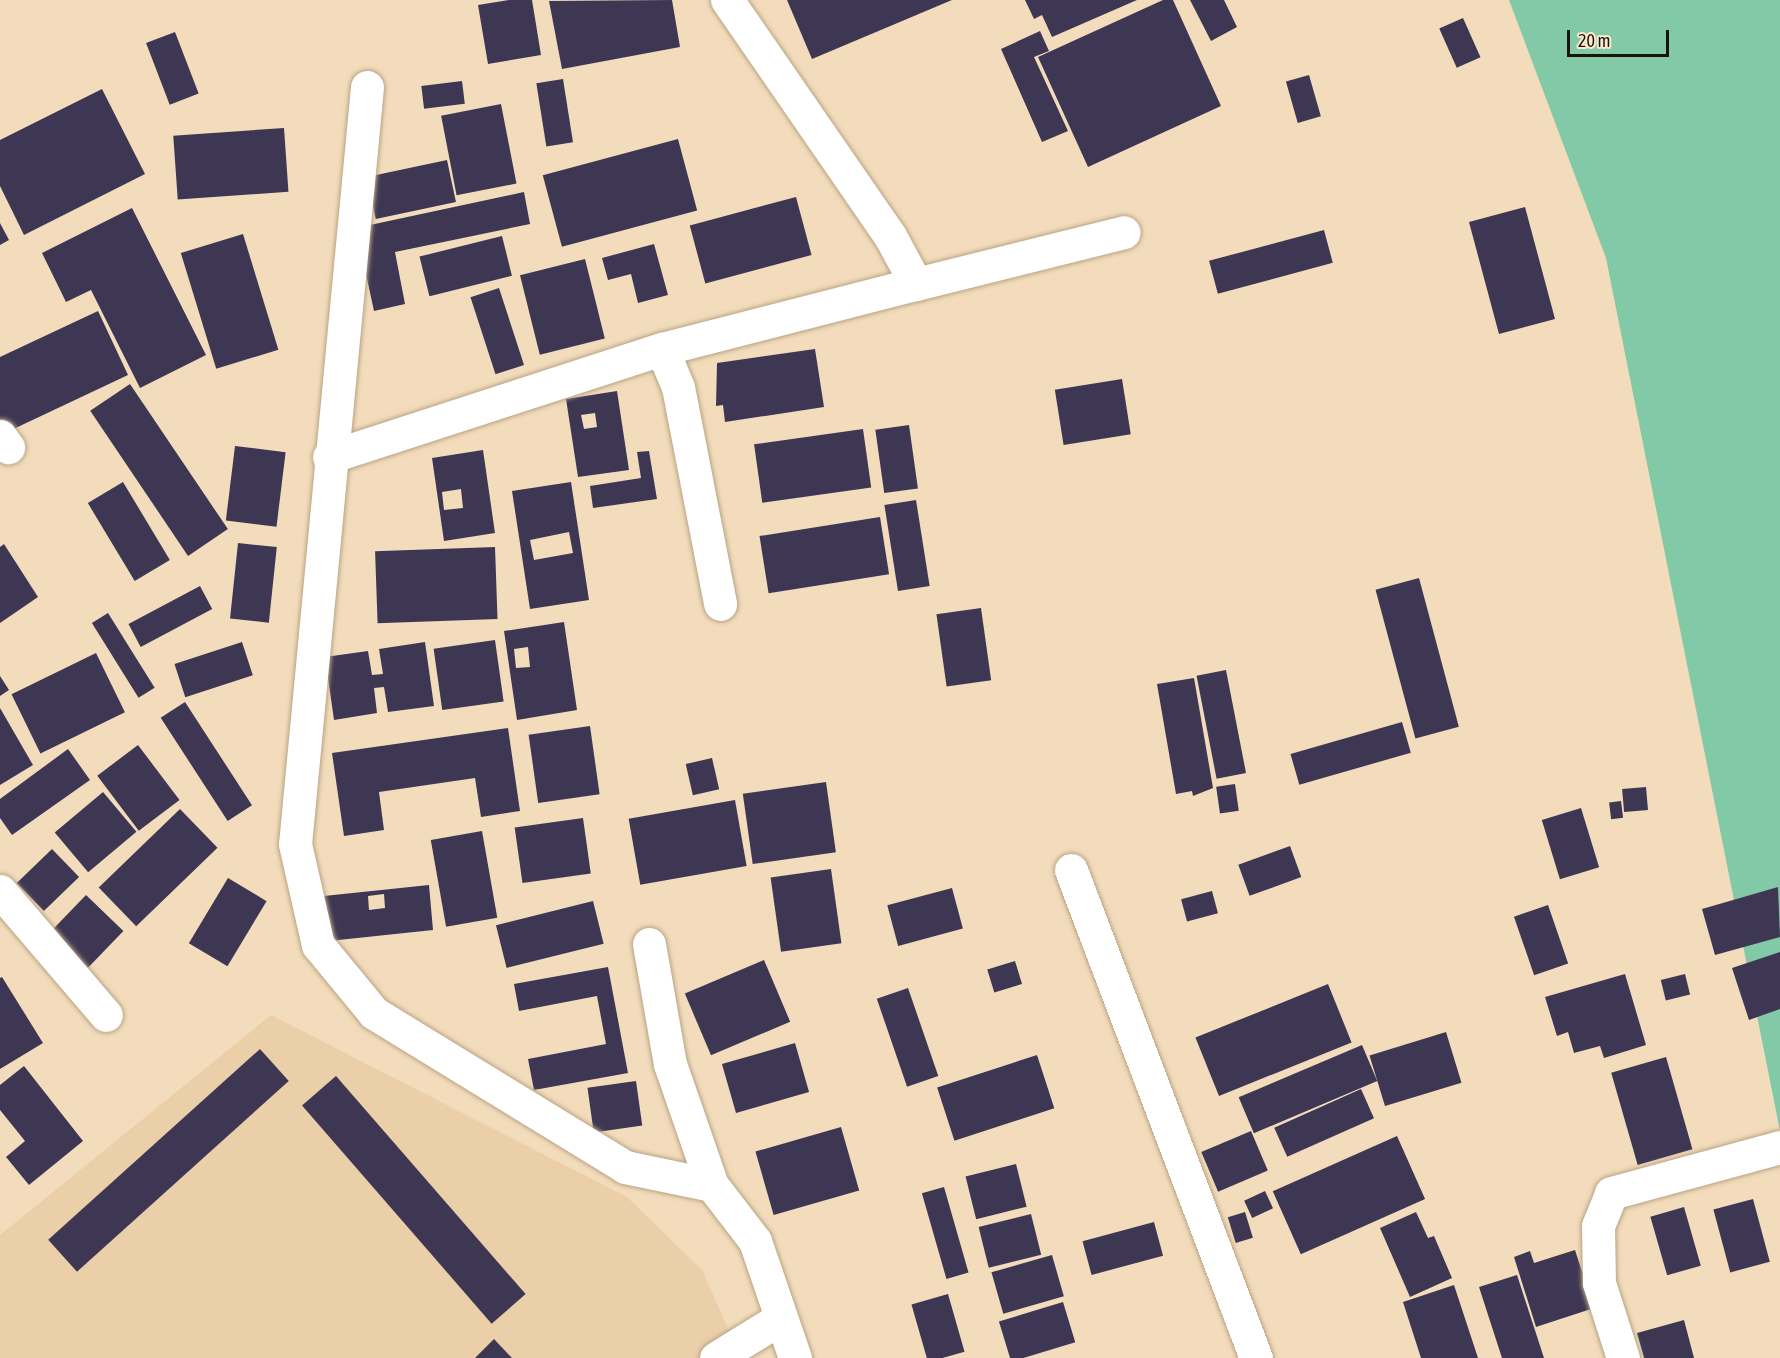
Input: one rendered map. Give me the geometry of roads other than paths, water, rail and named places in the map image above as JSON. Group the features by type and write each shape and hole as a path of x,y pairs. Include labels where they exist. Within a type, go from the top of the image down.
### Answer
{"street":[{"path":"727,0 890,236 916,284"},
{"path":"367,87 329,458 295,844 318,945 374,1013 625,1167 712,1185"},
{"path":"329,458 662,349 1124,232"},
{"path":"662,349 678,387 720,604"},
{"path":"1071,870 1256,1358"},
{"path":"0,891 106,1016"},
{"path":"649,944 670,1064 712,1185 755,1241 795,1358"},
{"path":"1623,1358 1599,1283 1598,1226 1611,1193 1780,1147"},
{"path":"716,1358 781,1318"}]}
